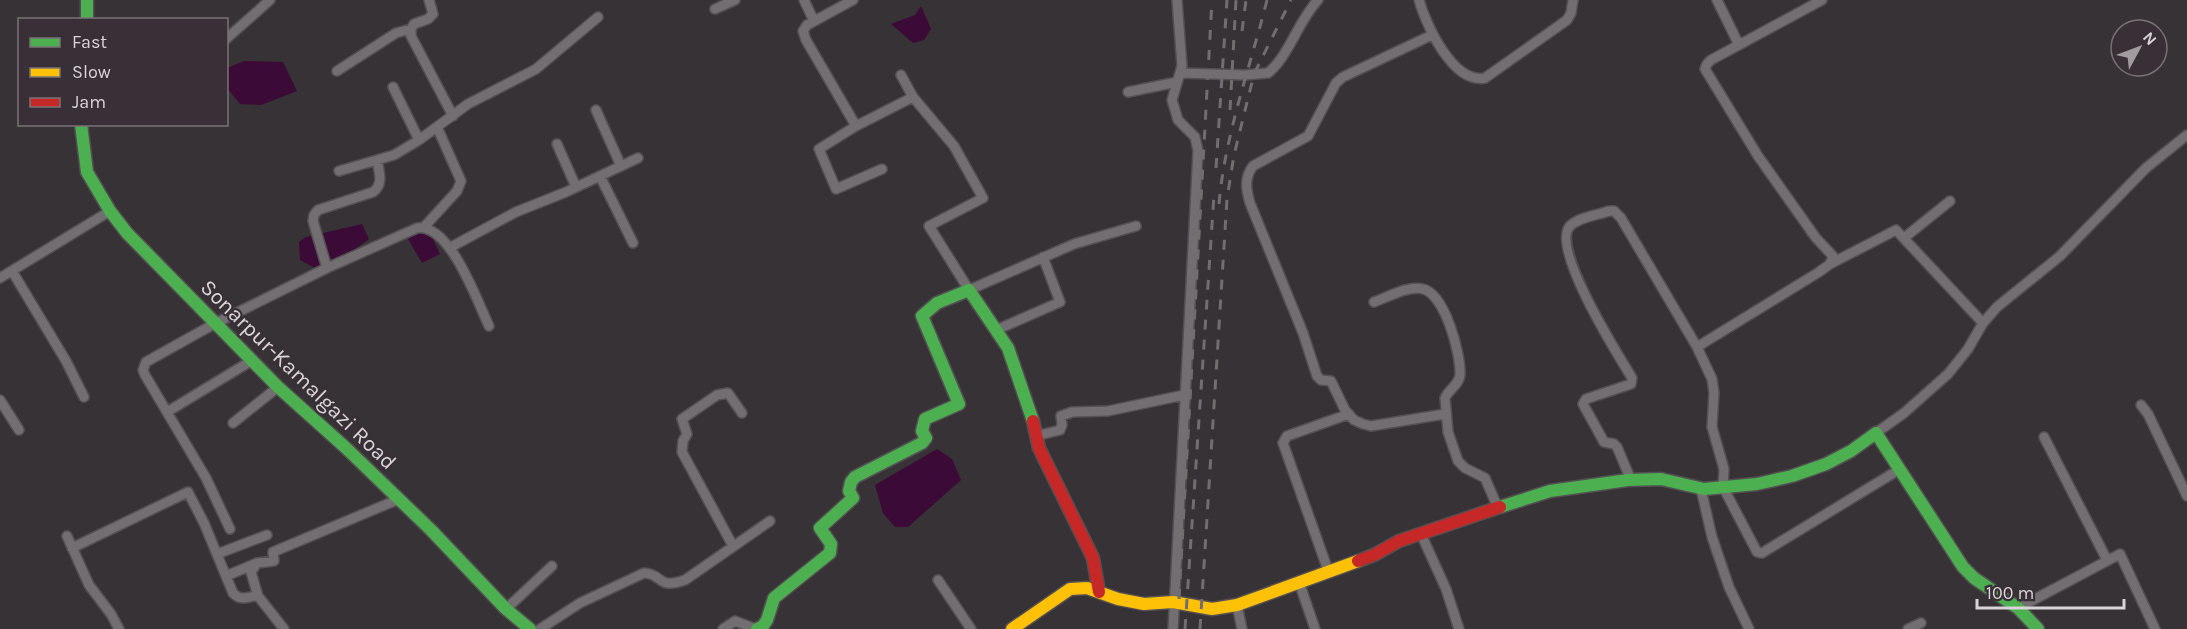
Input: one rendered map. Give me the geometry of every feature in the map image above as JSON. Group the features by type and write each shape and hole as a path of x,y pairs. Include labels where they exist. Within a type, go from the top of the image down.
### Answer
{"street":[{"path":"87,0 87,18"},
{"path":"228,37 270,0"},
{"path":"337,71 396,33 411,29 414,24 428,19 433,14 429,0"},
{"path":"715,9 735,0"},
{"path":"804,0 814,21"},
{"path":"853,0 807,25 803,31 856,126"},
{"path":"1173,629 1198,151 1195,138 1178,120 1172,100 1179,78 1177,0"},
{"path":"1128,92 1179,78 1268,73 1279,60 1306,13 1318,0"},
{"path":"1419,0 1424,20 1432,35 1460,71 1469,77 1478,79 1485,78 1567,20 1571,13 1573,0"},
{"path":"1717,0 1739,45"},
{"path":"1822,0 1739,45 1707,64 1705,69 1758,156 1816,238 1833,256 1830,264"},
{"path":"339,171 394,155 483,95 536,69 598,17"},
{"path":"411,29 416,47 453,116"},
{"path":"1432,35 1343,77 1336,83 1308,136 1253,166 1247,173 1246,186 1250,203 1303,333 1317,376 1321,380 1331,381 1348,414 1354,420 1371,426 1445,414"},
{"path":"901,75 913,98 954,146 983,198 929,226 1008,348 1024,388 1039,448 1094,558 1099,592"},
{"path":"393,87 419,140"},
{"path":"882,170 836,189 819,149 856,126 913,98"},
{"path":"596,110 621,166"},
{"name":"Sonarpur-Kamalgazi Road","path":"82,126 87,172 126,233 251,361 346,448 506,609 531,629"},
{"path":"424,227 457,191 461,181 438,127"},
{"path":"1012,629 1070,589 1087,588 1118,599 1144,604 1173,602 1212,609 1237,605 1329,573 1374,555 1400,541 1550,491 1631,480 1657,479 1683,483 1701,489 1752,485 1789,477 1822,465 1843,456 1904,413 1948,374 1996,307 2060,256 2146,168 2187,135"},
{"path":"557,144 576,188"},
{"path":"451,247 516,212 576,188 639,158"},
{"path":"327,268 314,215 318,210 373,192 378,188 381,182 377,160"},
{"path":"600,176 633,243"},
{"path":"1904,238 1950,201"},
{"path":"0,278 110,211"},
{"path":"1631,480 1617,447 1604,442 1583,404 1586,399 1628,386 1633,381 1571,262 1565,236 1570,226 1580,220 1610,211 1618,214 1697,347 1714,386 1712,427 1724,469 1723,487 1757,552 1762,553 1900,468"},
{"path":"723,629 735,621 763,627 774,598 830,553 831,544 820,528 853,498 849,491 855,477 922,443 926,438 922,431 925,419 959,404 922,316 925,310 1074,244 1136,226"},
{"path":"230,528 206,478 145,375 146,362 214,324 327,268 417,228 424,227 451,247 489,326"},
{"path":"1697,347 1830,264 1896,230 1983,323"},
{"path":"996,330 1060,302 1043,257"},
{"path":"12,270 84,397"},
{"path":"1374,302 1414,288 1432,293 1440,304 1452,334 1460,375 1457,384 1445,398 1448,432 1458,461 1464,468 1485,478 1498,508"},
{"path":"167,412 251,361"},
{"path":"233,423 278,387"},
{"path":"733,546 682,452 683,441 687,434 682,419 717,395 728,393 742,413"},
{"path":"1036,436 1060,430 1061,416 1071,412 1108,411 1184,395"},
{"path":"0,400 19,430"},
{"path":"2141,405 2148,414 2187,496"},
{"path":"1329,573 1283,443 1287,436 1348,414"},
{"path":"1876,433 1963,567 1974,578 2018,608 2038,629"},
{"path":"2044,437 2107,560"},
{"path":"1701,489 1729,587 1749,629"},
{"path":"72,548 188,492 233,593 242,599 258,596"},
{"path":"226,576 257,563 273,561 273,552 399,499"},
{"path":"540,629 580,603 644,573 665,583 671,584 685,580 770,521"},
{"path":"1421,534 1446,589 1459,629"},
{"path":"217,554 267,535"},
{"path":"67,536 88,585 111,614 119,629"},
{"path":"2018,608 2120,554 2155,629"},
{"path":"257,563 251,572 258,596 284,629"},
{"path":"506,609 552,566"},
{"path":"938,580 971,629"},
{"path":"1299,582 1315,629"},
{"path":"1237,605 1242,629"},
{"path":"1908,629 1921,622"}],"shaded area":[{"path":"921,6 931,29 924,40 913,43 891,24 915,15"},
{"path":"244,61 283,62 297,91 261,105 240,104 228,89 228,68"},
{"path":"362,224 369,239 355,249 315,268 300,260 299,242 306,237"},
{"path":"420,231 430,233 440,254 422,263 408,239"},
{"path":"937,449 952,459 961,480 908,527 895,527 883,513 875,485"}],"railway":[{"path":"1179,599 1212,0"},
{"path":"1216,168 1227,0"},
{"path":"1230,110 1236,0"},
{"path":"1242,31 1246,0"},
{"path":"1219,204 1232,127 1267,0"},
{"path":"1200,629 1227,199 1234,155 1254,74 1291,0"},
{"path":"1185,629 1214,195"}],"traffic: fast":[{"path":"87,0 87,18"},
{"path":"81,126 87,172 110,211 127,233 278,387 346,448 431,530 506,609 530,629"},
{"path":"757,629 767,620 774,598 830,553 831,544 820,528 853,498 849,491 855,477 922,443 926,438 922,431 925,419 959,404 922,316 937,303 969,290 1008,348 1033,421"},
{"path":"1500,507 1550,491 1628,480 1661,479 1704,489 1757,484 1792,476 1826,464 1851,451 1876,433 1963,567 1974,578 2018,608 2038,629"}],"traffic: slow":[{"path":"1012,629 1070,589 1087,588 1118,599 1144,604 1173,602 1212,609 1237,605 1358,561"}],"traffic: jam":[{"path":"1033,421 1039,448 1093,558 1099,592"},
{"path":"1358,561 1399,541 1500,507"}]}
